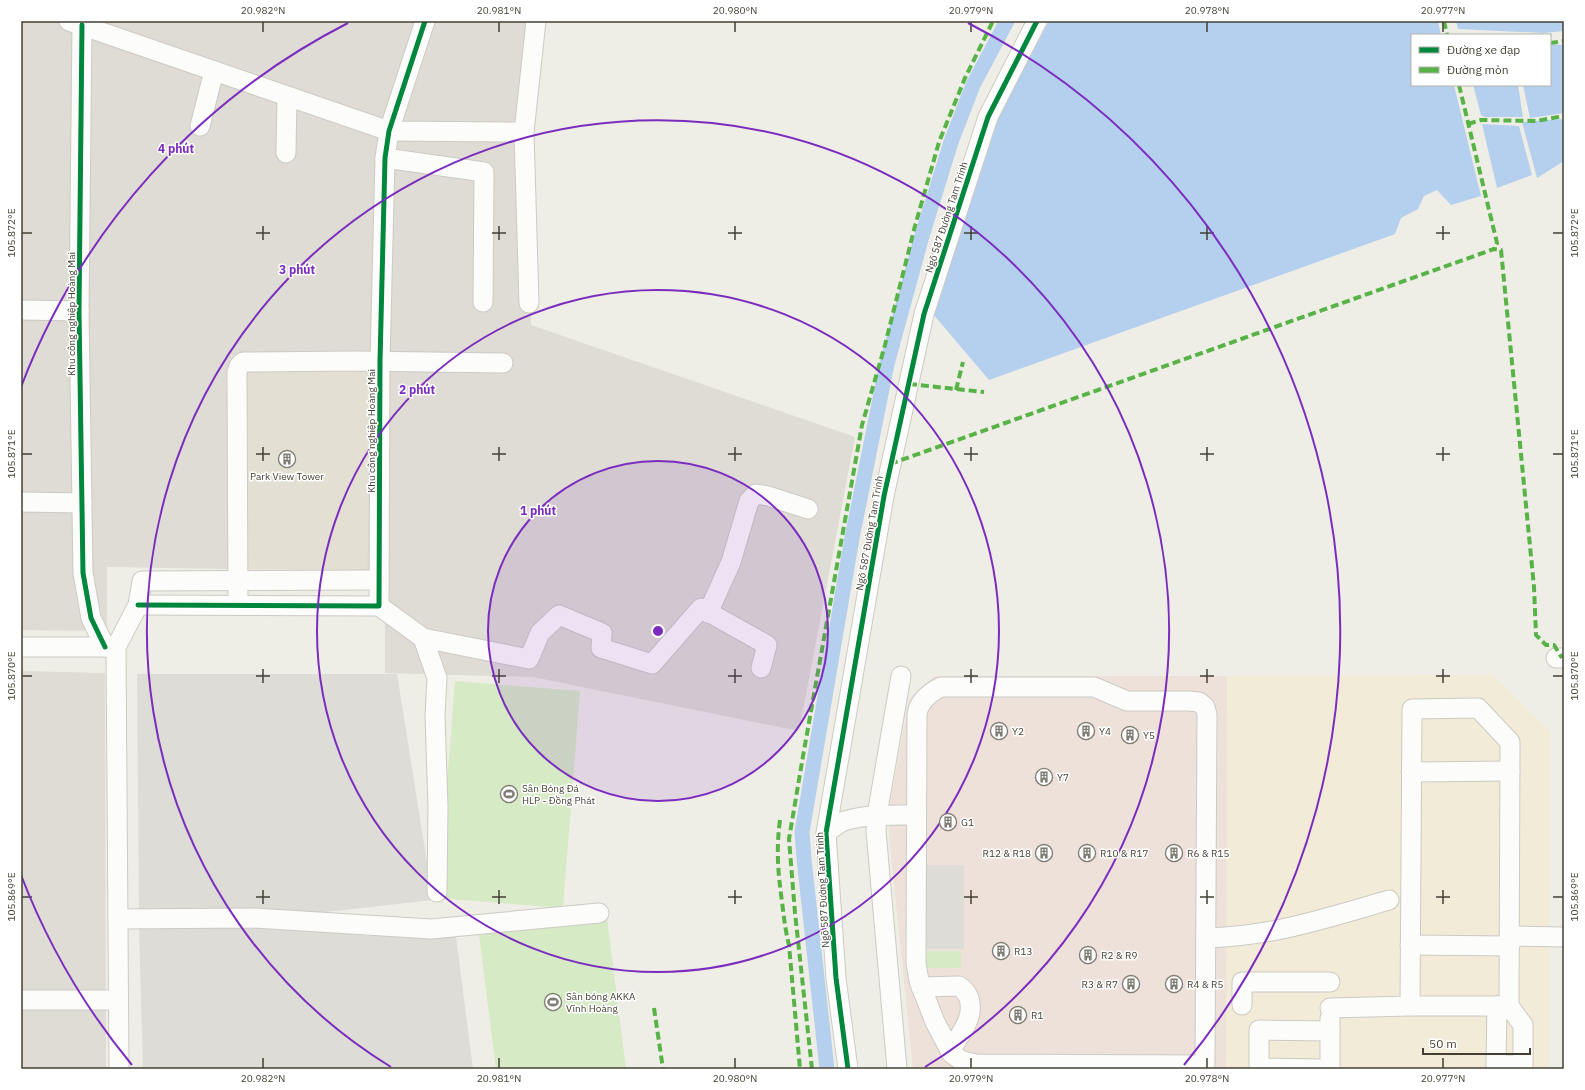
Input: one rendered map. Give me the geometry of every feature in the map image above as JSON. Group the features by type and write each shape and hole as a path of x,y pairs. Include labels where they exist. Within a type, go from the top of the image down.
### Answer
{"street":[{"name":"Khu công nghiệp Hoàng Mai","path":"379,606 380,361 385,158 389,131 425,21"},
{"path":"529,303 524,132 536,21"},
{"name":"Ngõ 587 Đường Tam Trinh","path":"848,1069 836,978 826,833 884,496 924,314 988,117 1037,21"},
{"name":"Khu công nghiệp Hoàng Mai","path":"111,647 91,618 83,573 75,23 389,131"},
{"path":"200,126 214,71"},
{"path":"286,153 287,96"},
{"path":"389,131 524,132"},
{"path":"385,158 484,172 483,302"},
{"path":"21,310 79,311"},
{"path":"238,605 237,372 239,366 248,360 503,363"},
{"path":"708,613 731,562 749,501 756,494 808,508"},
{"path":"21,502 82,503"},
{"path":"119,1069 118,919 111,647 138,605 142,580 379,580"},
{"path":"138,605 379,606 423,638 528,659 540,633 559,615 602,633 601,648 652,664 700,608 767,645 761,668"},
{"path":"423,638 437,678 435,715 438,807 437,892"},
{"path":"21,647 111,647"},
{"path":"897,1069 876,831 877,815 901,676"},
{"path":"941,687 1094,687 1127,701 1189,701 1199,702 1205,707 1207,715 1205,1065 976,1064 962,1061 952,1054 935,1022 916,972 916,815 918,706 925,698 941,687"},
{"path":"1330,1008 1503,1006 1510,941 1510,742 1478,708 1412,710 1410,1006"},
{"path":"1411,772 1510,771"},
{"path":"826,833 843,822 877,815 916,815"},
{"path":"1206,938 1246,936 1288,929 1389,900"},
{"path":"118,919 254,918 431,929 599,913"},
{"path":"1410,945 1510,941 1564,936"},
{"path":"1242,1005 1242,982 1330,980 1330,1069"},
{"path":"921,987 959,986 963,988 968,995 971,1013 968,1021 950,1050"},
{"path":"21,1000 118,1000"},
{"path":"1323,1069 1258,1068 1259,1030 1330,1031"}],"shaded area":[{"path":"21,21 539,21 528,134 531,325 855,437 799,731 533,677 385,673 385,570 367,570 368,354 230,354 230,569 107,567 107,631 21,630"},
{"path":"230,354 368,354 367,570 230,569"},
{"path":"21,671 105,673 106,1069 21,1069"},
{"path":"137,674 397,674 433,900 326,912 139,914"},
{"path":"1493,675 1550,731 1549,1069 1226,1069 1227,676"},
{"path":"934,676 1227,676 1226,1069 913,1069 889,836 891,798 909,700"},
{"path":"922,865 964,865 964,949 921,949"},
{"path":"139,926 333,926 364,936 456,937 473,1069 143,1069"}],"green space":[{"name":"Sân Bóng Đá HLP - Đồng Phát","path":"455,681 580,691 563,908 438,898"},
{"name":"Sân bóng AKKA Vĩnh Hoàng","path":"607,919 626,1069 496,1069 479,935"},
{"path":"925,951 961,951 961,968 924,968"}],"water":[{"path":"1049,21 1438,21 1441,34 1411,34 1411,86 1454,86 1481,196 1451,205 1437,190 1424,196 1418,209 1401,218 1395,234 989,380 933,314 990,131"},
{"path":"1456,21 1564,21 1564,31 1544,33 1458,29"},
{"path":"1551,44 1564,45 1564,113 1530,118 1523,86 1551,86"},
{"path":"1473,86 1518,86 1523,117 1485,117 1481,115"},
{"path":"1564,119 1564,161 1537,178 1522,122"},
{"path":"1482,124 1519,126 1532,175 1497,188"}],"waterway":[{"path":"827,1069 802,832 852,538 887,364 922,236 951,142 973,85 1007,21"}],"marked path":[{"path":"812,1069 795,913 789,839 803,756 862,425 939,142 965,78 993,21"},
{"path":"1444,21 1447,34"},
{"path":"1551,43 1564,41"},
{"path":"1459,86 1497,243 1494,249"},
{"path":"1468,124 1481,120 1536,121 1564,116"},
{"path":"890,464 1494,249 1501,250 1534,587 1536,635 1546,645 1554,645 1562,658"},
{"path":"956,390 963,362"},
{"path":"909,384 984,392"},
{"path":"780,820 778,841 779,871 789,945 800,1069"},
{"path":"654,1008 663,1069"}],"cycle path":[{"path":"138,605 379,606 380,361 385,158 389,131 425,21"},
{"path":"848,1069 836,978 826,833 884,496 924,314 988,117 1037,21"},
{"path":"82,25 79,311 83,573 91,618 105,647"}],"place":[{"name":"Park View Tower","path":"287,459"},
{"name":"Y2","path":"999,731"},
{"name":"Y4","path":"1086,731"},
{"name":"Y5","path":"1130,735"},
{"name":"Y7","path":"1044,777"},
{"name":"Sân Bóng Đá HLP - Đồng Phát","path":"509,794"},
{"name":"G1","path":"948,822"},
{"name":"R12 & R18","path":"1044,853"},
{"name":"R10 & R17","path":"1087,853"},
{"name":"R6 & R15","path":"1174,853"},
{"name":"R13","path":"1001,951"},
{"name":"R2 & R9","path":"1088,955"},
{"name":"R3 & R7","path":"1131,984"},
{"name":"R4 & R5","path":"1174,984"},
{"name":"Sân bóng AKKA Vĩnh Hoàng","path":"553,1002"},
{"name":"R1","path":"1018,1015"}]}
